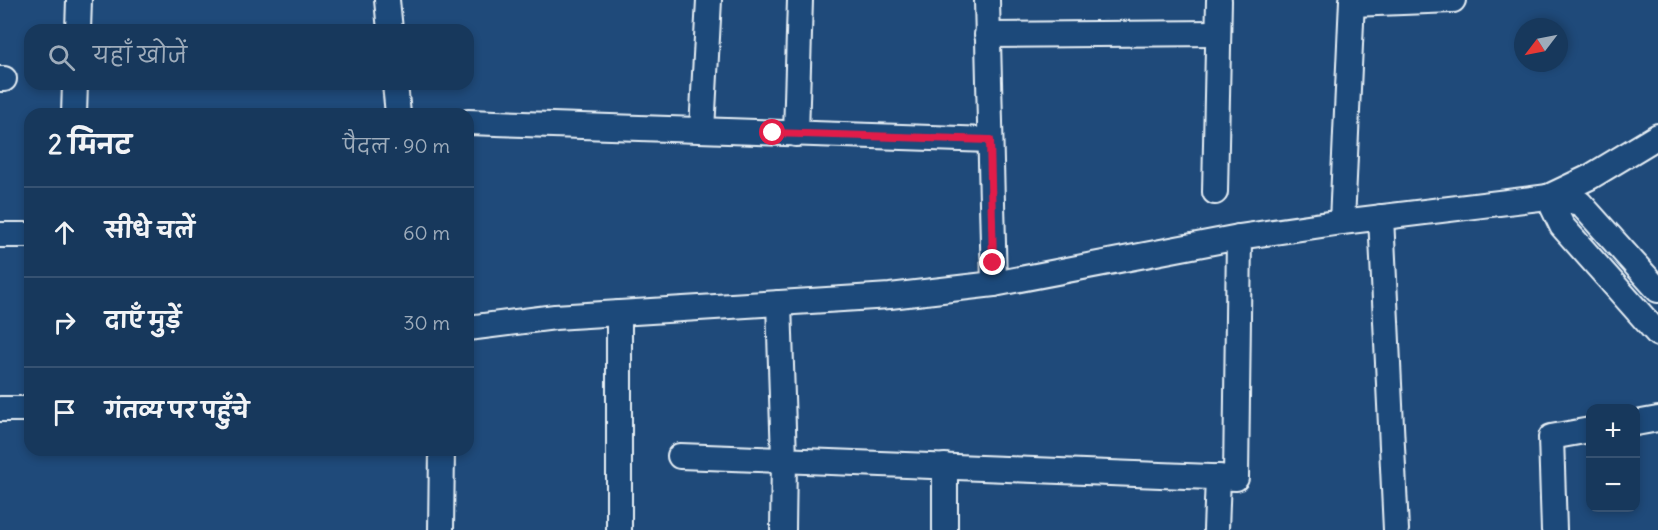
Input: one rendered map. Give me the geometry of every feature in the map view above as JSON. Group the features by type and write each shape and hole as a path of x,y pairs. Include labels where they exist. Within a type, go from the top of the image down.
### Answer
{"street":[{"path":"78,24 79,0"},
{"path":"387,0 389,24"},
{"path":"702,130 709,0"},
{"path":"796,134 800,0"},
{"path":"987,0 994,284"},
{"path":"1215,192 1219,0"},
{"path":"1342,222 1352,2 1454,0"},
{"path":"987,35 1218,33"},
{"path":"74,108 75,90"},
{"path":"396,90 397,108"},
{"path":"474,122 990,140"},
{"path":"1548,197 1590,177 1658,136"},
{"path":"1548,197 1562,226 1658,334"},
{"path":"474,327 555,317 890,296 994,284 1239,237 1548,197 1580,203 1658,290"},
{"path":"1381,217 1396,530"},
{"path":"0,235 24,235"},
{"path":"680,456 1236,478 1239,237"},
{"path":"779,303 784,459 783,530"},
{"path":"619,313 619,530"},
{"path":"0,409 24,409"},
{"path":"1640,422 1658,419"},
{"path":"1554,530 1551,437 1586,431"},
{"path":"441,530 442,456"},
{"path":"945,466 945,530"},
{"path":"1216,530 1218,477"}],"route":[{"path":"773,133 990,140 993,263"}]}
